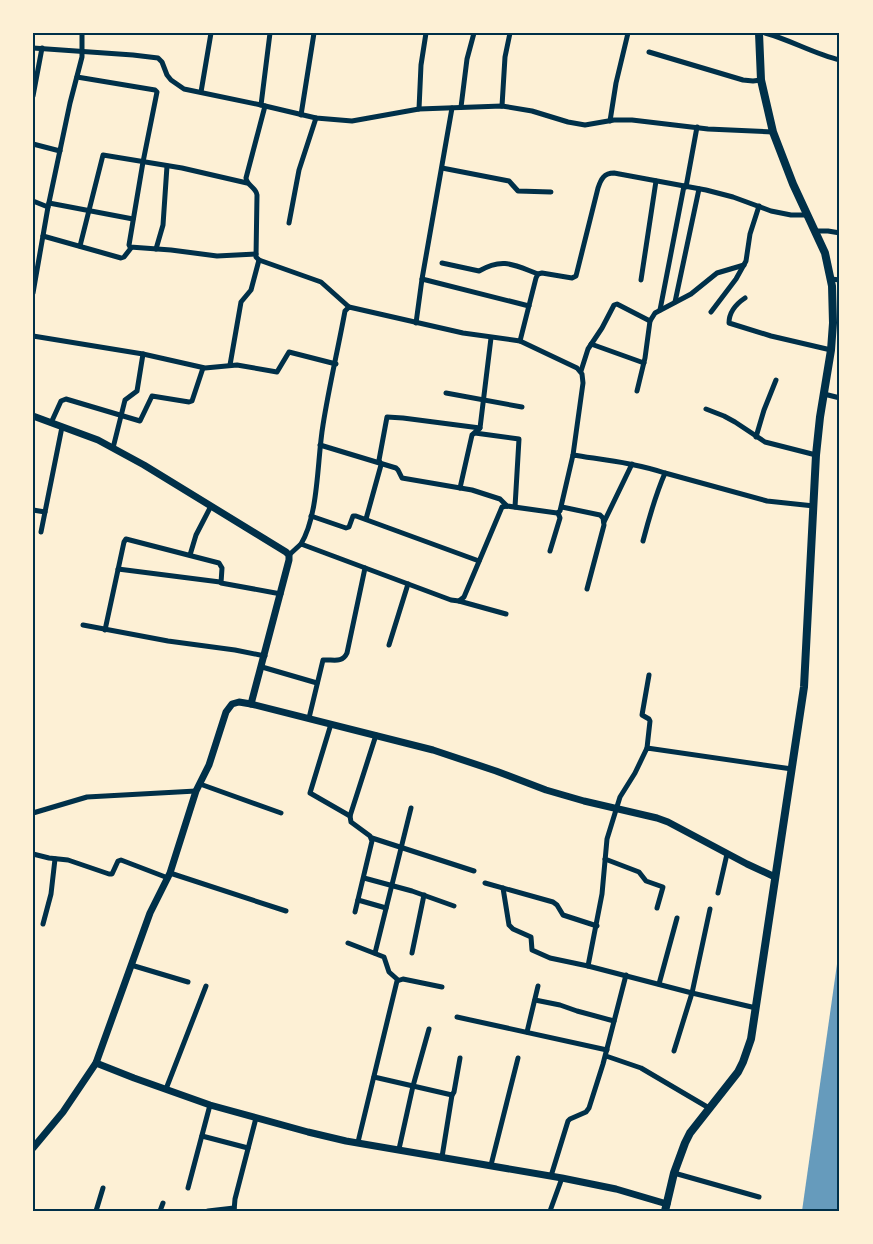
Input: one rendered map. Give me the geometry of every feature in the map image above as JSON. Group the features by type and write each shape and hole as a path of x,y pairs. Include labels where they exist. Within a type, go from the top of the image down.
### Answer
{"main road":[{"path":"666,1208 674,1173 690,1133 733,1079 743,1062 751,1039 804,687 816,455 831,350 835,280 816,231 793,184 774,132 761,80 759,33"}],"street":[{"path":"33,292 60,151 82,57 82,33"},
{"path":"201,93 212,33"},
{"path":"247,183 246,175 263,105 270,33"},
{"path":"301,115 314,33"},
{"path":"419,109 421,64 426,33"},
{"path":"460,107 467,59 474,33"},
{"path":"501,106 505,57 510,33"},
{"path":"610,121 628,33"},
{"path":"765,33 840,60"},
{"path":"33,48 158,58 167,75 184,89 316,118 352,121 419,109 501,106 532,111 568,123 585,125 632,120 697,128 774,132"},
{"path":"33,96 42,48"},
{"path":"649,52 743,80 761,80"},
{"path":"77,77 157,91 129,245 131,248"},
{"path":"416,323 452,108"},
{"path":"289,223 299,170 316,118"},
{"path":"660,310 697,128"},
{"path":"33,144 60,151"},
{"path":"80,246 102,156 167,166 247,183 257,195 257,257 251,290 241,302 230,365"},
{"path":"156,249 163,225 167,166"},
{"path":"442,168 509,181 518,191 551,192"},
{"path":"442,262 479,270 493,264 510,263 538,274 572,278 576,276 598,188 606,174 615,173 685,186 733,197 779,213 808,215"},
{"path":"641,280 656,181"},
{"path":"675,302 699,189"},
{"path":"33,201 134,219"},
{"path":"711,312 736,279 747,259 750,234 759,206"},
{"path":"816,231 840,232"},
{"path":"43,236 121,258 131,248"},
{"path":"131,248 217,256 257,257 317,280 349,307 491,338 520,341 581,371"},
{"path":"637,392 650,321 655,313 691,294 717,273 744,265"},
{"path":"520,341 538,274"},
{"path":"422,279 529,306"},
{"path":"745,298 734,307 729,324 831,350"},
{"path":"550,551 560,518 573,455 583,383 581,371 591,344 615,304 650,321"},
{"path":"251,704 281,594 289,555 301,544 308,530 323,425 345,311 349,307"},
{"path":"33,336 143,354 203,368 242,365 277,372 289,352 336,363"},
{"path":"473,432 480,428 491,338"},
{"path":"591,344 644,363"},
{"path":"113,448 126,399 137,391 143,354"},
{"path":"51,423 61,401 66,399 140,421 153,396 192,402 203,368"},
{"path":"756,437 776,380"},
{"path":"446,393 522,407"},
{"path":"824,394 840,398"},
{"path":"706,409 735,422 765,442 816,455"},
{"path":"33,416 98,440 113,448 289,555"},
{"path":"366,519 381,465 379,460 388,417 480,428"},
{"path":"41,532 62,427"},
{"path":"460,488 473,432"},
{"path":"473,432 520,441 515,507"},
{"path":"320,445 397,469 402,478 460,488 500,499 507,506"},
{"path":"573,455 650,468 766,501 814,506"},
{"path":"587,589 604,523 632,464"},
{"path":"643,541 665,473"},
{"path":"190,555 196,535 211,506"},
{"path":"459,601 464,597 502,507 600,515 604,523"},
{"path":"33,510 45,512"},
{"path":"311,516 346,528 349,527 353,516 366,519 479,561"},
{"path":"105,630 126,539 220,564 222,568 220,582"},
{"path":"301,544 451,600 506,614"},
{"path":"309,718 322,660 341,660 347,653 365,568"},
{"path":"118,569 220,582 281,594"},
{"path":"388,645 408,584"},
{"path":"83,625 265,656"},
{"path":"262,667 317,683"},
{"path":"588,966 602,894 607,839 615,809 647,748 650,721 642,715 649,675"},
{"path":"33,1148 63,1112 96,1063 130,965 150,913 169,875 198,787 209,765 226,712 232,704 239,702 251,704 433,750 546,790 657,818 775,877"},
{"path":"331,724 310,793 350,816"},
{"path":"376,735 350,816 351,822 372,838 474,871"},
{"path":"647,748 792,769"},
{"path":"33,813 87,797 198,787 281,813"},
{"path":"375,953 411,808"},
{"path":"355,912 372,838"},
{"path":"33,854 68,860 110,874 121,860 286,911"},
{"path":"718,893 727,854"},
{"path":"43,924 51,894 55,859"},
{"path":"604,859 639,872 646,881 663,887 657,908"},
{"path":"364,878 454,906"},
{"path":"485,883 553,902 562,915 597,926"},
{"path":"503,888 508,923 513,929 531,937 532,950 550,958 756,1008"},
{"path":"411,953 424,895"},
{"path":"358,900 386,908"},
{"path":"674,1051 692,993 710,909"},
{"path":"659,984 677,918"},
{"path":"348,943 384,957 389,972 398,980 442,987"},
{"path":"130,965 188,982"},
{"path":"551,1176 568,1121 586,1113 589,1108 626,975"},
{"path":"358,1143 398,980"},
{"path":"166,1089 206,986"},
{"path":"527,1032 538,986"},
{"path":"535,1000 614,1021"},
{"path":"457,1017 527,1032 606,1053 641,1068 709,1108"},
{"path":"399,1149 429,1029"},
{"path":"442,1157 460,1058"},
{"path":"491,1166 518,1058"},
{"path":"96,1063 210,1105 308,1132 616,1189 666,1208"},
{"path":"374,1077 452,1095"},
{"path":"188,1188 210,1105"},
{"path":"208,1211 234,1210 256,1118"},
{"path":"202,1136 248,1148"},
{"path":"674,1173 759,1197"},
{"path":"550,1211 562,1178"},
{"path":"96,1211 103,1188"},
{"path":"160,1211 163,1203"}],"water":[{"path":"840,943 840,1211 802,1211"}]}
